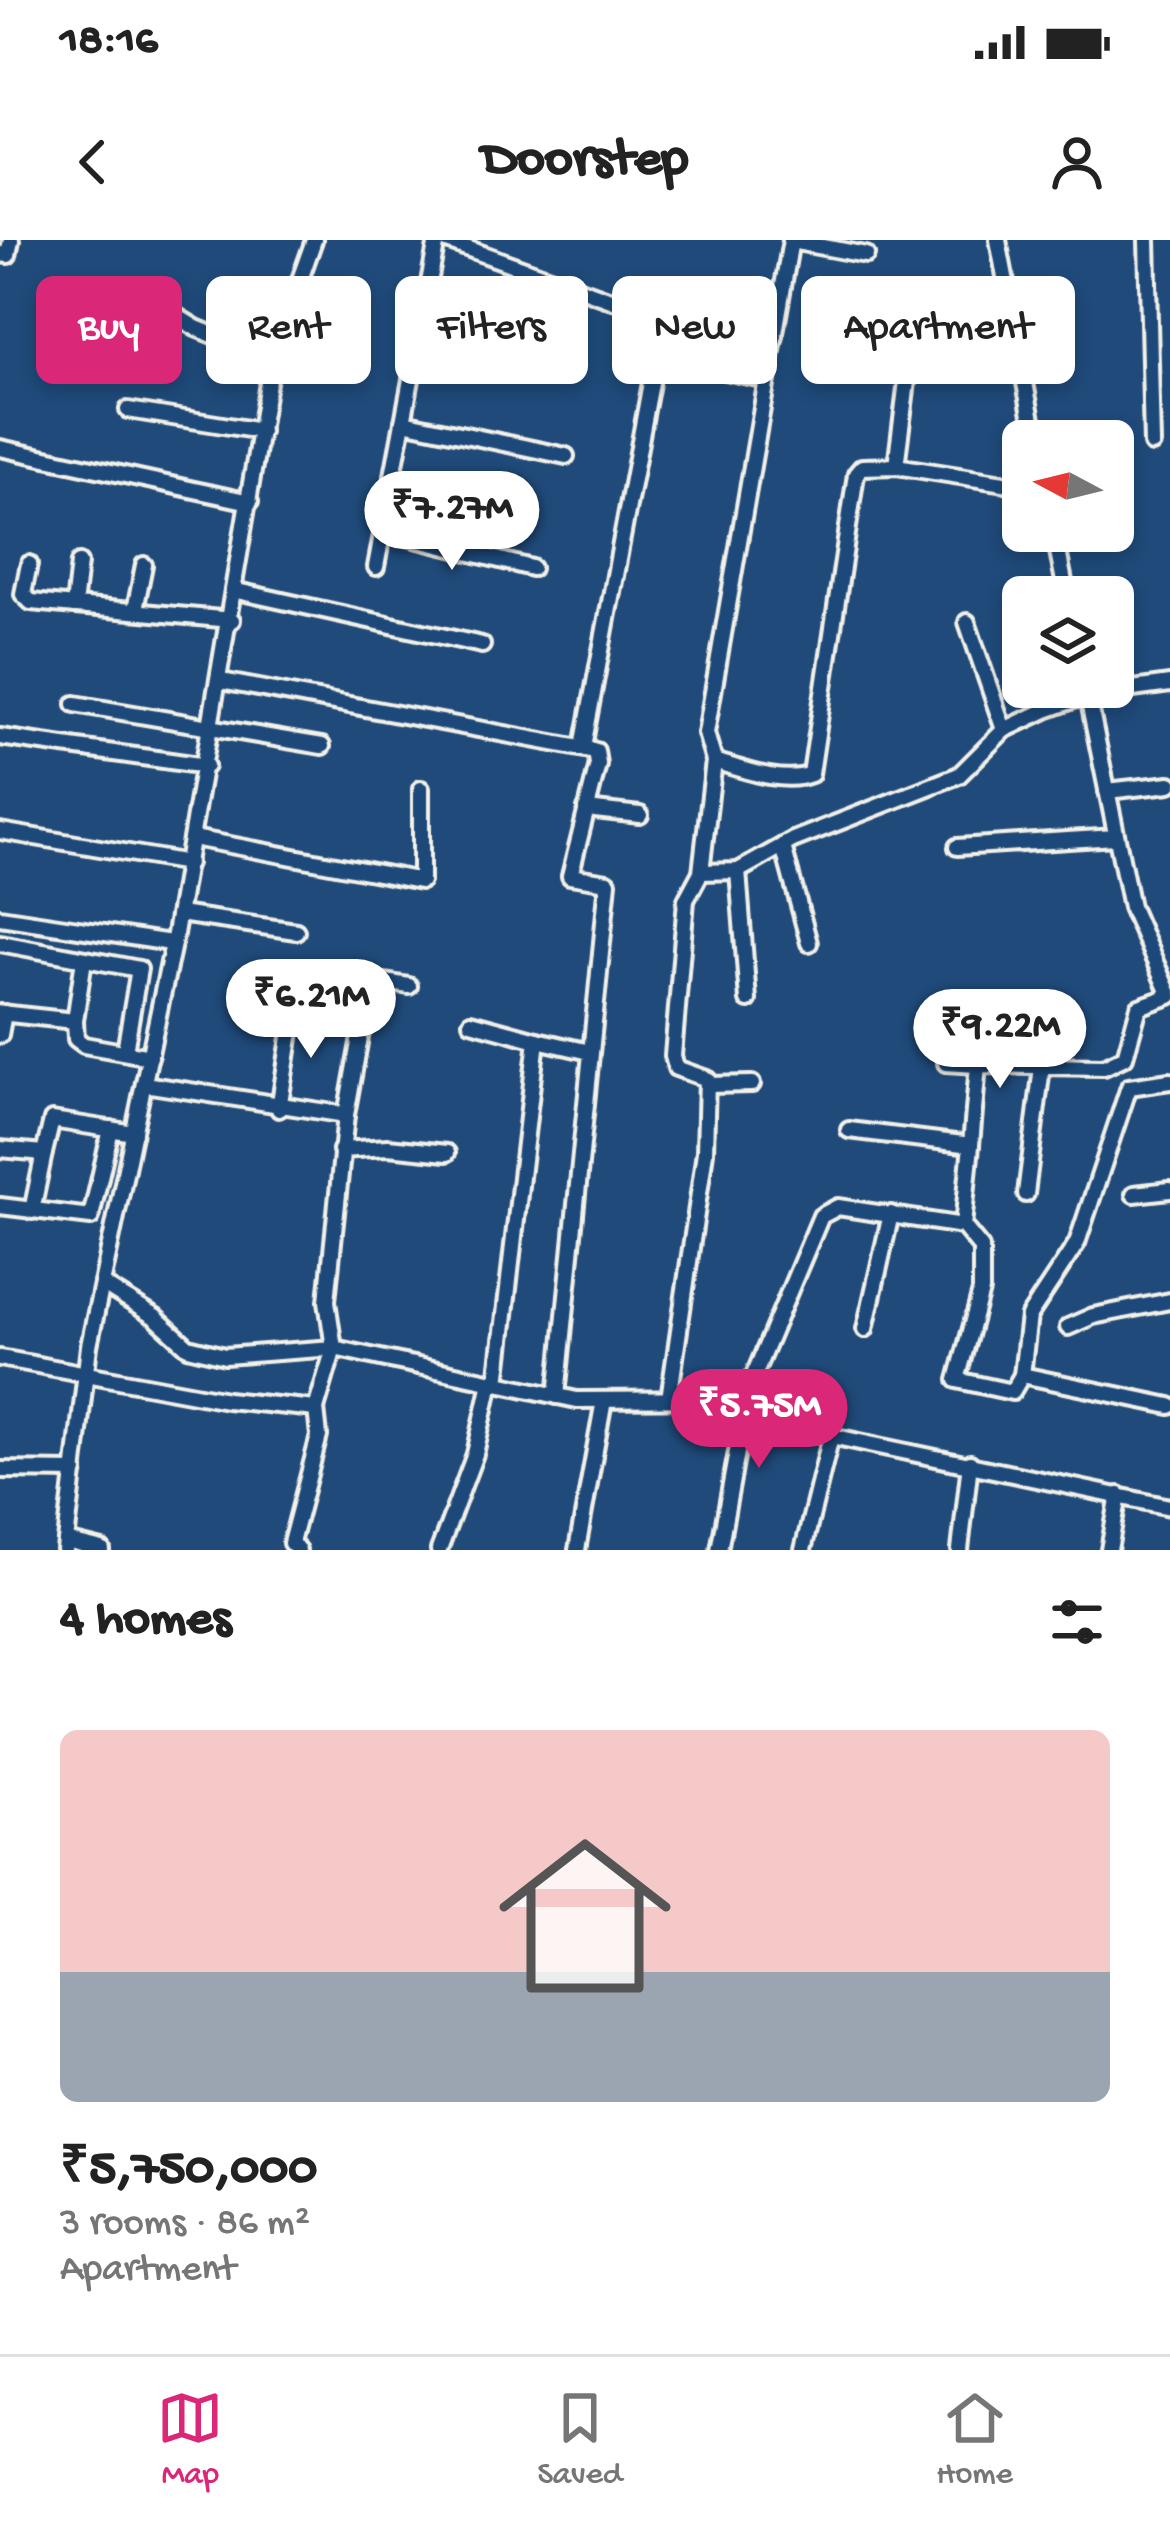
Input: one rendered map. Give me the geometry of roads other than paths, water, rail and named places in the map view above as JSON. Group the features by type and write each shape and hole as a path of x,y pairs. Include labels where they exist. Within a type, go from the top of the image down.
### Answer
{"street":[{"path":"0,254 8,255 11,240"},
{"path":"433,276 441,240 612,301"},
{"path":"777,324 791,240 866,255"},
{"path":"998,240 1032,420"},
{"path":"1148,240 1151,444"},
{"path":"299,276 311,241"},
{"path":"102,1550 65,1546 87,1372 193,838 268,384"},
{"path":"376,567 411,384"},
{"path":"583,747 651,384"},
{"path":"669,1399 705,1151 708,1085 707,1079 676,1068 673,1056 686,900 701,872 714,761 706,733 766,384"},
{"path":"896,466 907,384"},
{"path":"128,410 261,431"},
{"path":"404,422 566,456"},
{"path":"0,448 250,502"},
{"path":"714,761 759,773 811,774 856,474 862,467 896,466 1002,483"},
{"path":"383,531 532,568"},
{"path":"74,606 80,563"},
{"path":"29,564 26,600 232,620"},
{"path":"135,610 144,565"},
{"path":"237,591 482,645"},
{"path":"967,622 1004,730"},
{"path":"221,681 596,752 598,764 570,876 608,882 557,1396"},
{"path":"1134,687 1170,684"},
{"path":"74,704 322,746"},
{"path":"701,872 738,871 783,846 959,775 1004,730 1051,708"},
{"path":"946,1064 1104,1066 1125,1057 1139,1007 1170,996 1131,907 1090,708"},
{"path":"0,736 206,766"},
{"path":"1107,791 1170,784"},
{"path":"193,838 421,881 421,789"},
{"path":"586,808 640,815"},
{"path":"0,831 188,863"},
{"path":"957,847 1116,837"},
{"path":"783,846 809,943"},
{"path":"738,871 748,1000"},
{"path":"179,914 296,931"},
{"path":"0,917 171,944"},
{"path":"0,944 140,970 125,1052"},
{"path":"84,959 76,1039 84,1045 150,1057"},
{"path":"298,1550 291,1544 319,1436 316,1409 334,1348 327,1300 341,1150 366,1004 382,1000 386,982 409,986"},
{"path":"279,1109 295,1005"},
{"path":"0,1035 2,1013 75,1021"},
{"path":"471,1022 590,1052"},
{"path":"439,1550 475,1454 494,1382 537,1040"},
{"path":"963,1226 978,1065"},
{"path":"1026,1193 1042,1067"},
{"path":"719,1550 747,1404 826,1210 963,1226 981,1248 981,1292 957,1380 1012,1392 1022,1375 1029,1316 1077,1243 1129,1088 1170,1081"},
{"path":"144,1084 279,1109 346,1115"},
{"path":"708,1085 752,1084"},
{"path":"32,1211 52,1120 134,1133"},
{"path":"0,1205 91,1217 111,1129"},
{"path":"850,1130 971,1145"},
{"path":"341,1150 388,1147 447,1153"},
{"path":"0,1149 44,1154"},
{"path":"1134,1193 1170,1190"},
{"path":"865,1330 891,1214"},
{"path":"102,1284 155,1317 188,1347 225,1355 334,1348 557,1396 747,1404 831,1436 1170,1507"},
{"path":"1068,1327 1093,1316 1170,1300"},
{"path":"0,1358 227,1400 316,1409"},
{"path":"1022,1375 1170,1406"},
{"path":"578,1550 604,1400"},
{"path":"803,1550 831,1436"},
{"path":"960,1550 970,1463"},
{"path":"0,1470 75,1471"},
{"path":"1109,1550 1119,1496"}]}
